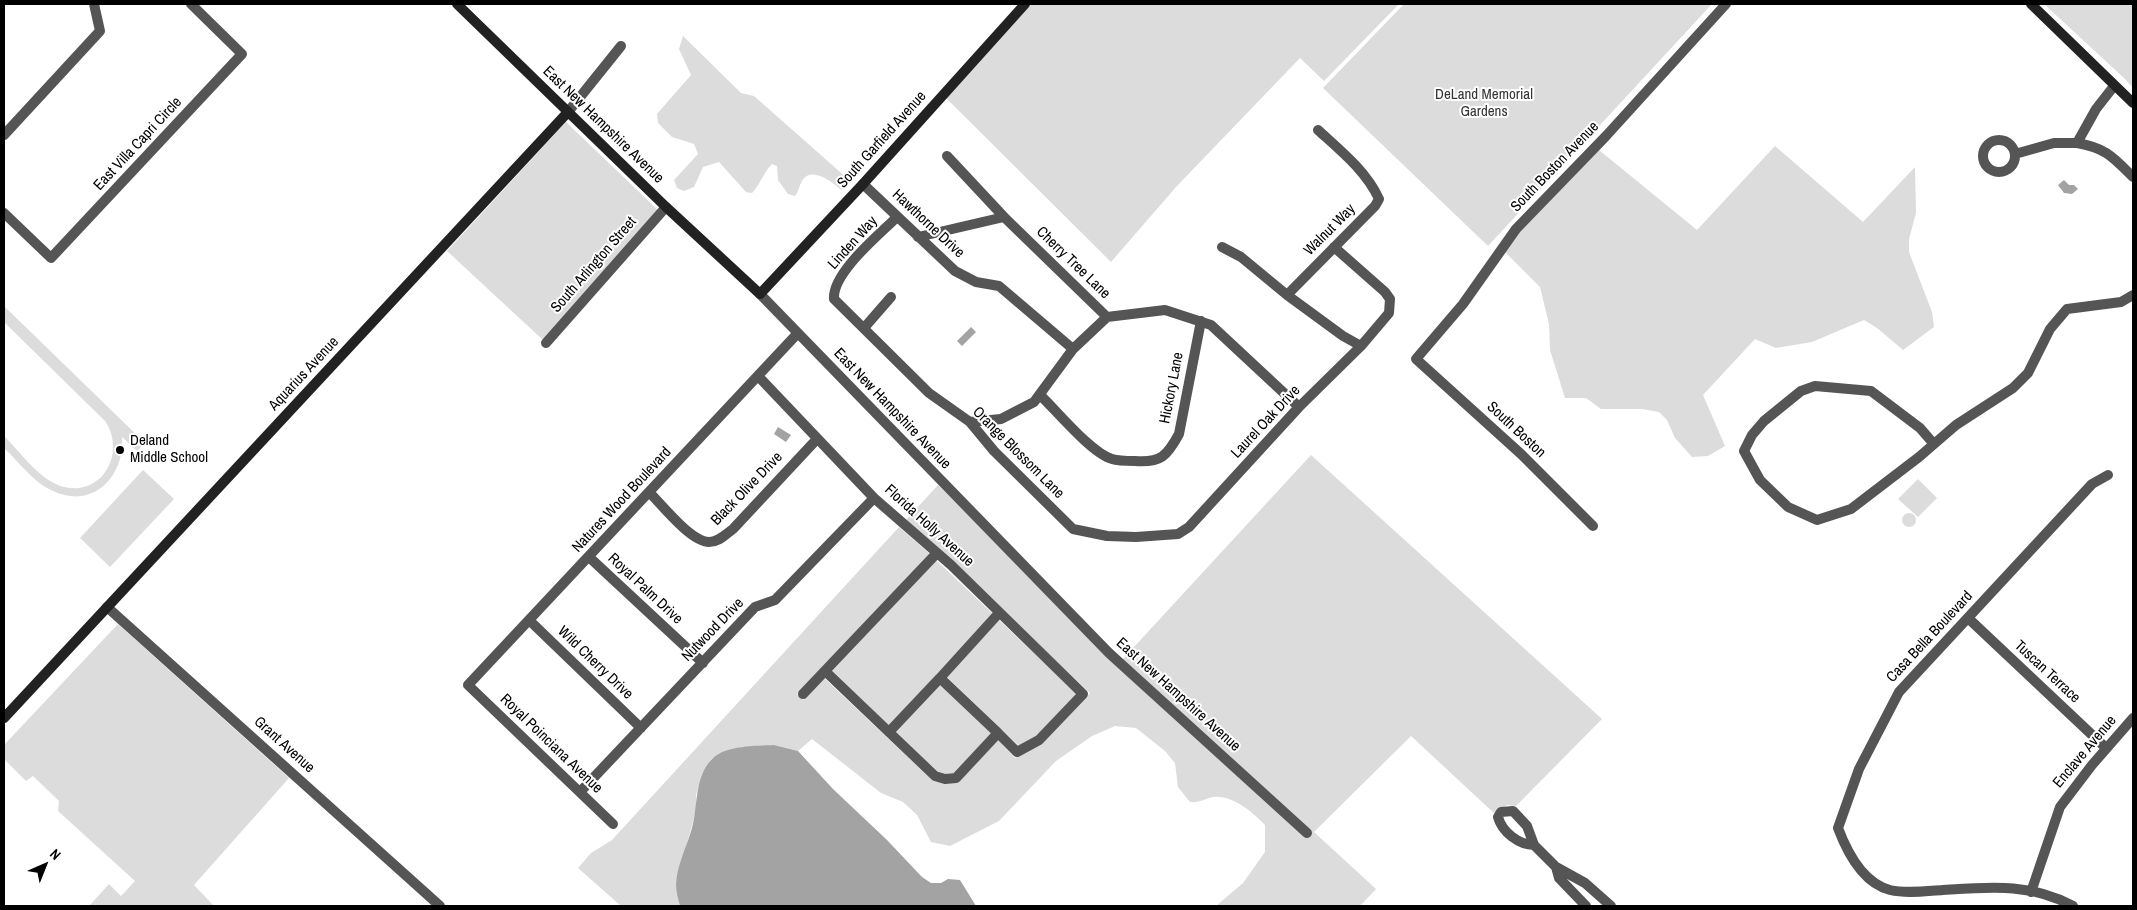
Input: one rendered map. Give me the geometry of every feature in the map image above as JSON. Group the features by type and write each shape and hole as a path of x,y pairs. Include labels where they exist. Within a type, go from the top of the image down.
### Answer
{"street":[{"path":"4,135 100,31 94,4"},
{"name":"East Villa Capri Circle","path":"4,213 52,258 242,54 191,4"},
{"name":"East New Hampshire Avenue","path":"457,4 666,207 760,294 1109,653 1308,833"},
{"name":"South Garfield Avenue","path":"760,294 863,184 1025,4"},
{"name":"South Boston Avenue","path":"1416,359 1463,304 1516,229 1606,136 1726,4"},
{"path":"2031,4 2133,103"},
{"name":"Aquarius Avenue","path":"4,718 568,112 621,46"},
{"path":"2077,143 2096,109 2114,86"},
{"name":"Walnut Way","path":"1287,295 1375,206 1379,199 1372,186 1346,155 1318,130"},
{"path":"2014,154 2054,143 2077,143 2098,146 2111,155 2133,177"},
{"name":"Cherry Tree Lane","path":"947,156 1004,217 1107,317 1165,310 1211,325 1299,407"},
{"name":"Hawthorne Drive","path":"863,184 955,271 976,282 999,286 1072,349"},
{"name":"South Arlington Street","path":"546,344 666,207"},
{"name":"Linden Way","path":"834,291 840,275 897,217"},
{"path":"918,237 1004,217"},
{"name":"Laurel Oak Drive","path":"1136,537 1178,534 1189,527 1299,407 1361,346 1389,313 1390,299 1385,292 1334,246"},
{"path":"1222,247 1343,336 1361,346"},
{"name":"Orange Blossom Lane","path":"834,291 834,298 929,393 970,422 994,451 1074,528 1107,536 1136,537"},
{"path":"1933,443 1920,428 1871,391 1815,386 1801,391 1764,422 1752,435 1744,451 1760,480 1788,507 1817,520 1851,509 1919,457 1956,425 2012,388 2028,373 2050,329 2067,309 2122,302 2133,295"},
{"path":"864,328 891,297"},
{"path":"970,422 1001,419 1027,407 1040,395 1072,349 1107,317"},
{"name":"Hickory Lane","path":"1040,395 1100,454 1112,460 1149,462 1162,458 1170,450 1179,434 1201,321"},
{"name":"Natures Wood Boulevard","path":"468,685 797,334"},
{"name":"South Boston","path":"1416,359 1521,454 1592,526"},
{"name":"Florida Holly Avenue","path":"758,376 874,498 1000,613 1084,694 1039,740 1017,752 998,734"},
{"name":"Black Olive Drive","path":"649,492 692,534 703,541 719,539 733,529 817,439"},
{"name":"Casa Bella Boulevard","path":"2073,906 2051,894 1998,886 1914,892 1889,890 1866,876 1845,847 1838,828 1859,769 1899,692 2092,484 2108,474"},
{"name":"Nutwood Drive","path":"580,792 755,607 775,600 874,498"},
{"path":"803,694 936,554"},
{"name":"Royal Palm Drive","path":"589,557 702,663"},
{"name":"Grant Avenue","path":"107,606 440,906"},
{"path":"889,732 1000,613"},
{"name":"Tuscan Terrace","path":"1968,618 2106,748"},
{"name":"Wild Cherry Drive","path":"529,620 641,728"},
{"path":"825,671 935,776 945,779 956,778 998,734 940,678"},
{"name":"Royal Poinciana Avenue","path":"468,685 613,824"},
{"name":"Enclave Avenue","path":"2032,892 2060,807 2106,748 2133,718"},
{"path":"1534,845 1556,867 1585,883 1611,906"},
{"path":"1556,867 1559,878 1586,906"}],"green space":[{"path":"1031,4 1399,4 1324,81 1300,58 1176,187 1111,262 946,98"},
{"name":"DeLand Memorial Gardens","path":"1404,4 1712,4 1488,246 1323,88"},
{"path":"2044,4 2133,4 2133,88 2124,78"},
{"path":"683,36 741,93 754,96 848,179 846,186 841,190 822,176 811,175 806,176 802,181 795,196 788,194 778,180 777,166 772,164 752,193 746,192 719,162 703,167 694,187 684,191 677,188 674,180 698,154 694,144 672,137 658,123 657,114 691,75 679,49"},
{"path":"566,122 658,210 543,340 447,251"},
{"path":"1775,146 1863,222 1915,167 1916,213 1909,239 1909,252 1932,312 1934,327 1903,350 1877,328 1864,320 1812,342 1776,348 1755,339 1703,395 1725,446 1708,456 1692,457 1675,438 1667,420 1659,412 1642,409 1601,409 1586,398 1565,398 1550,350 1549,324 1540,287 1505,252 1520,231 1599,150 1697,230"},
{"path":"4,306 145,443 137,451 122,437 122,451 118,465 104,486 93,493 81,496 68,496 53,491 33,478 4,448 4,436 29,464 43,476 58,485 73,488 86,487 97,481 106,472 113,448 111,434 105,421 4,322"},
{"path":"1311,455 1602,719 1516,806 1507,805 1495,814 1411,736 1314,832 1376,889 1360,906 1216,906 1243,883 1265,852 1265,825 1242,805 1228,799 1213,797 1190,802 1178,787 1175,763 1165,751 1136,728 1115,726 1092,736 1056,761 999,821 950,846 931,842 917,815 903,802 881,793 812,739 798,751 774,745 712,758 702,774 696,795 696,811 676,883 680,906 621,906 578,868 591,853 612,840 899,527 930,554 797,694 803,700 824,678 931,779 943,783 998,740 1015,758 1041,744 1090,693 906,520 938,485 1122,660"},
{"path":"143,470 174,499 110,567 80,538"},
{"path":"1918,479 1937,498 1918,517 1898,499"},
{"path":"1909,513 1914,515 1916,520 1914,525 1909,527 1904,525 1902,520 1904,515"},
{"path":"936,560 993,614 889,726 831,671"},
{"path":"999,620 1077,694 1036,736 1019,746 947,677"},
{"path":"118,624 289,778 194,885 214,906 89,906 109,884 121,896 135,881 58,811 59,801 33,776 26,781 4,759 4,745"},
{"path":"940,684 992,734 954,773 946,774 937,771 896,732"}],"shaded area":[{"path":"2064,180 2069,185 2074,185 2078,189 2072,194 2064,193 2058,185"},
{"path":"971,327 976,332 962,346 957,341"},
{"path":"778,427 791,435 786,442 774,434"},
{"path":"774,745 798,751 833,789 887,840 922,877 931,883 941,883 948,879 960,880 976,906 680,906 676,889 677,877 692,828 699,783 706,766 718,754 725,751 741,747"}],"place":[{"name":"Deland Middle School","path":"120,450"}]}
